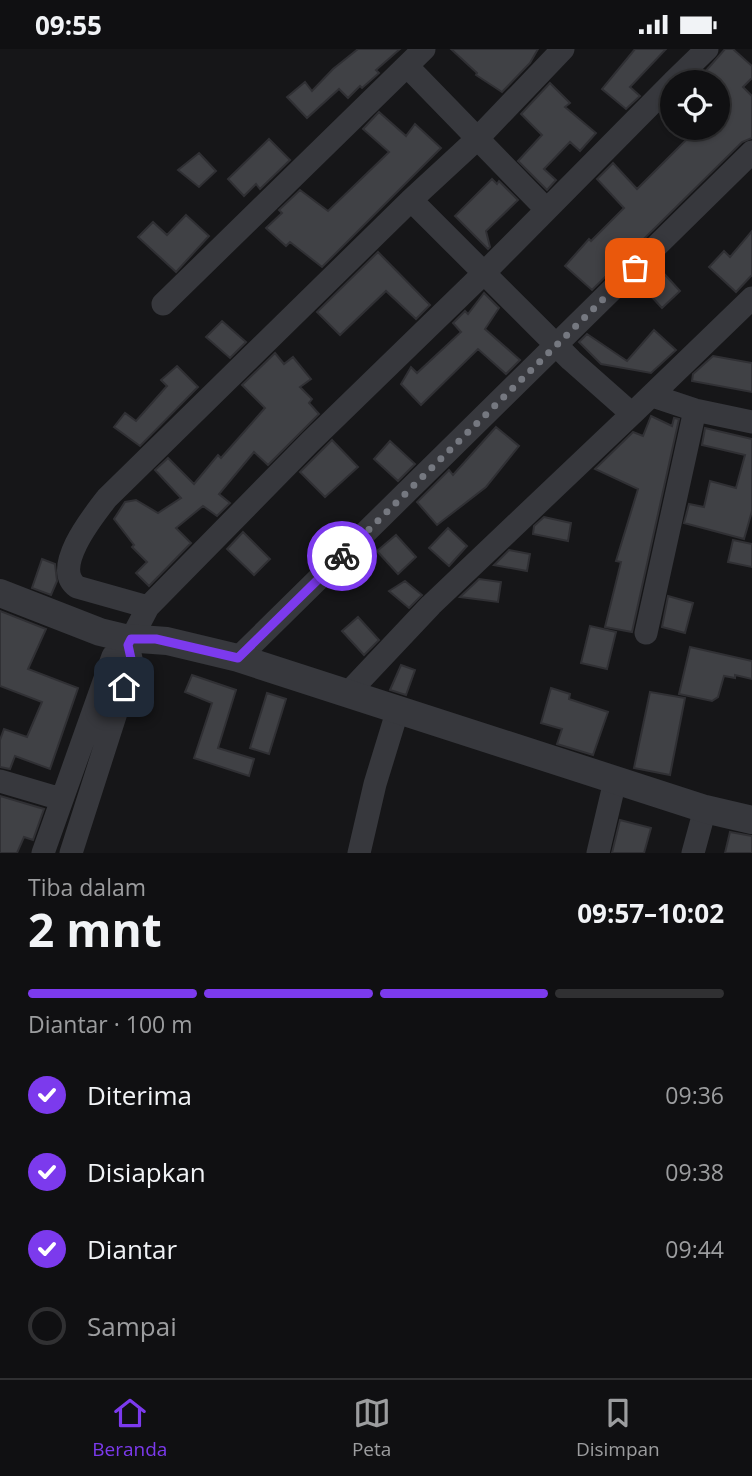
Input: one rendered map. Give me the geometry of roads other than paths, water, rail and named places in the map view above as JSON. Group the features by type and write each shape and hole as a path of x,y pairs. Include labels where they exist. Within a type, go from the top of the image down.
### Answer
{"street":[{"path":"163,304 424,49"},
{"path":"148,607 77,587 70,582 68,573 83,529 107,498 411,200 477,139 563,49"},
{"path":"686,70 707,49"},
{"path":"407,66 546,209"},
{"path":"43,853 113,656 130,642 148,607 310,442 485,272 660,96"},
{"path":"238,658 752,152"},
{"path":"411,200 607,394 632,414"},
{"path":"348,693 431,605 653,396 752,298"},
{"path":"653,396 695,410 752,422"},
{"path":"646,633 695,410"},
{"path":"0,593 130,642 156,639 238,658 615,781 705,809 752,820"},
{"path":"71,853 132,663 130,642"},
{"path":"359,853 375,783 398,709"},
{"path":"0,781 61,799"},
{"path":"598,853 615,781"},
{"path":"693,853 705,809"}]}
